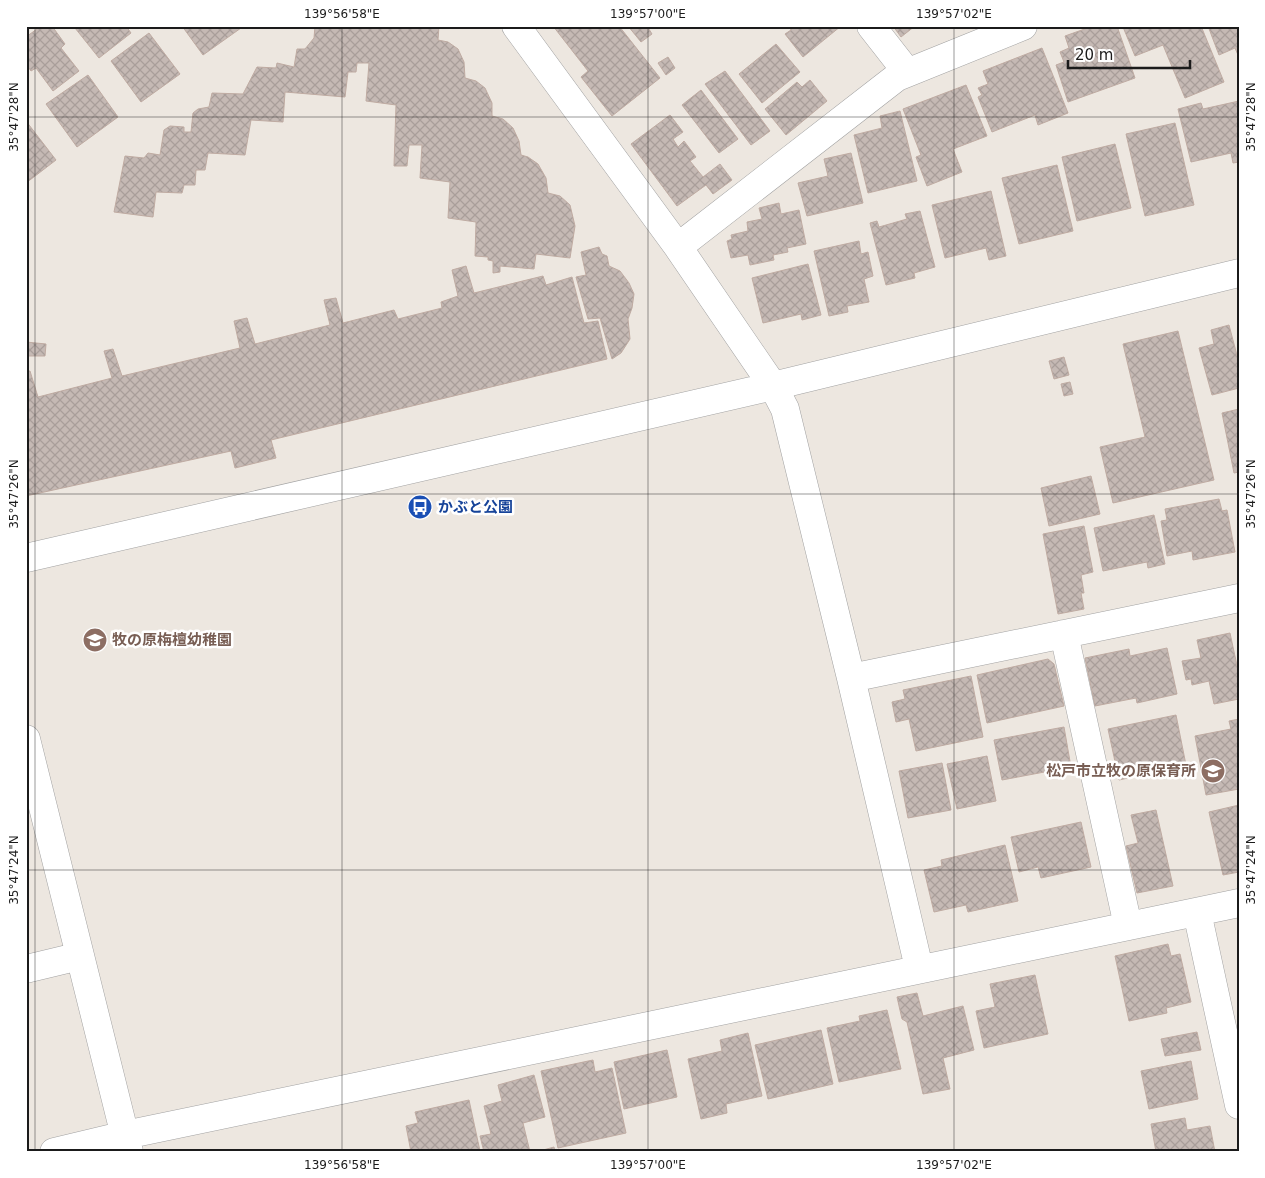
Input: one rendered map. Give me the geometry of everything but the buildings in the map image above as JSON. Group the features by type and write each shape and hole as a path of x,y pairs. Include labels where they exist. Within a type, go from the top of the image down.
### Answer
{"street":[{"path":"516,26 678,247 773,386 785,409 919,968"},
{"path":"871,26 907,72"},
{"path":"678,247 897,77 1023,26"},
{"path":"26,558 773,386 1239,273"},
{"path":"851,678 1239,598"},
{"path":"1064,634 1128,926"},
{"path":"26,739 127,1143"},
{"path":"54,1152 127,1143 919,968 1239,903"},
{"path":"1197,912 1239,1106"},
{"path":"26,969 80,956"}],"place":[{"name":"かぶと公園","path":"420,507"},
{"name":"牧の原栴檀幼稚園","path":"95,640"},
{"name":"松戸市立牧の原保育所","path":"1213,771"}]}
